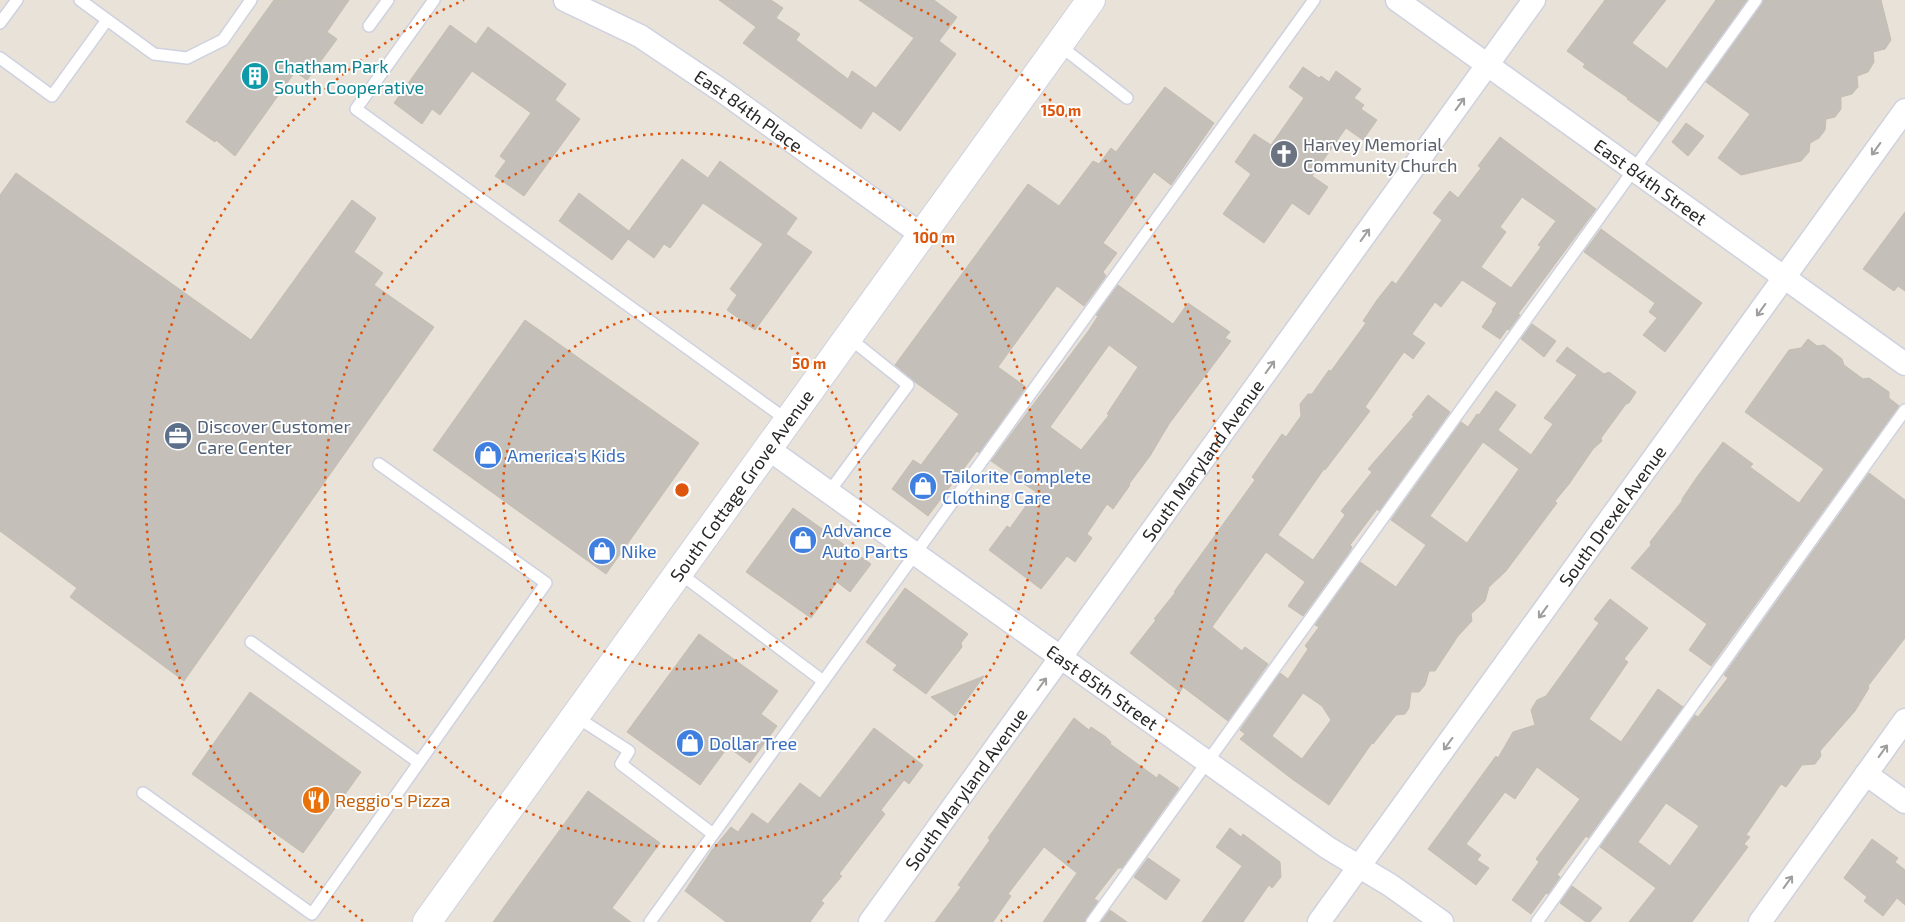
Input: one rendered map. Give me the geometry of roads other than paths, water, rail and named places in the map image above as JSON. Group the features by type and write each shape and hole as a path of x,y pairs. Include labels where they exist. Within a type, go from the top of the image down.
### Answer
{"main road":[{"name":"South Cottage Grove Avenue","path":"426,922 1091,0"}],"street":[{"name":"East 84th Place","path":"565,0 640,36 725,94 922,235"},
{"name":"East 84th Street","path":"1397,0 1905,364"},
{"name":"South Maryland Avenue","path":"870,922 1534,0"},
{"name":"South Drexel Avenue","path":"1319,922 1905,110"},
{"name":"East 85th Street","path":"767,448 1328,848 1390,885 1442,922"},
{"path":"1760,922 1905,720"},
{"path":"1866,774 1905,802"}],"lane":[{"path":"0,23 17,0"},
{"path":"80,0 154,54 187,58 223,40 251,0"},
{"path":"369,26 388,0"},
{"path":"434,0 356,109 788,420"},
{"path":"650,922 1314,0"},
{"path":"1092,922 1756,0"},
{"path":"0,58 52,96 107,20"},
{"path":"1059,45 1127,98"},
{"path":"829,492 908,385 848,337"},
{"path":"1537,922 1905,410"},
{"path":"143,793 312,914 546,583 379,464"},
{"path":"678,572 823,682"},
{"path":"251,642 418,762"},
{"path":"575,716 630,751 621,764 713,834"}],"place":[{"name":"Chatham Park South Cooperative","path":"255,76"},
{"name":"Harvey Memorial Community Church","path":"1284,154"},
{"name":"Discover Customer Care Center","path":"178,436"},
{"name":"America's Kids","path":"488,455"},
{"name":"Tailorite Complete Clothing Care","path":"923,486"},
{"name":"Advance Auto Parts","path":"803,540"},
{"name":"Nike","path":"602,551"},
{"name":"Dollar Tree","path":"690,743"},
{"name":"Reggio's Pizza","path":"316,800"}]}
